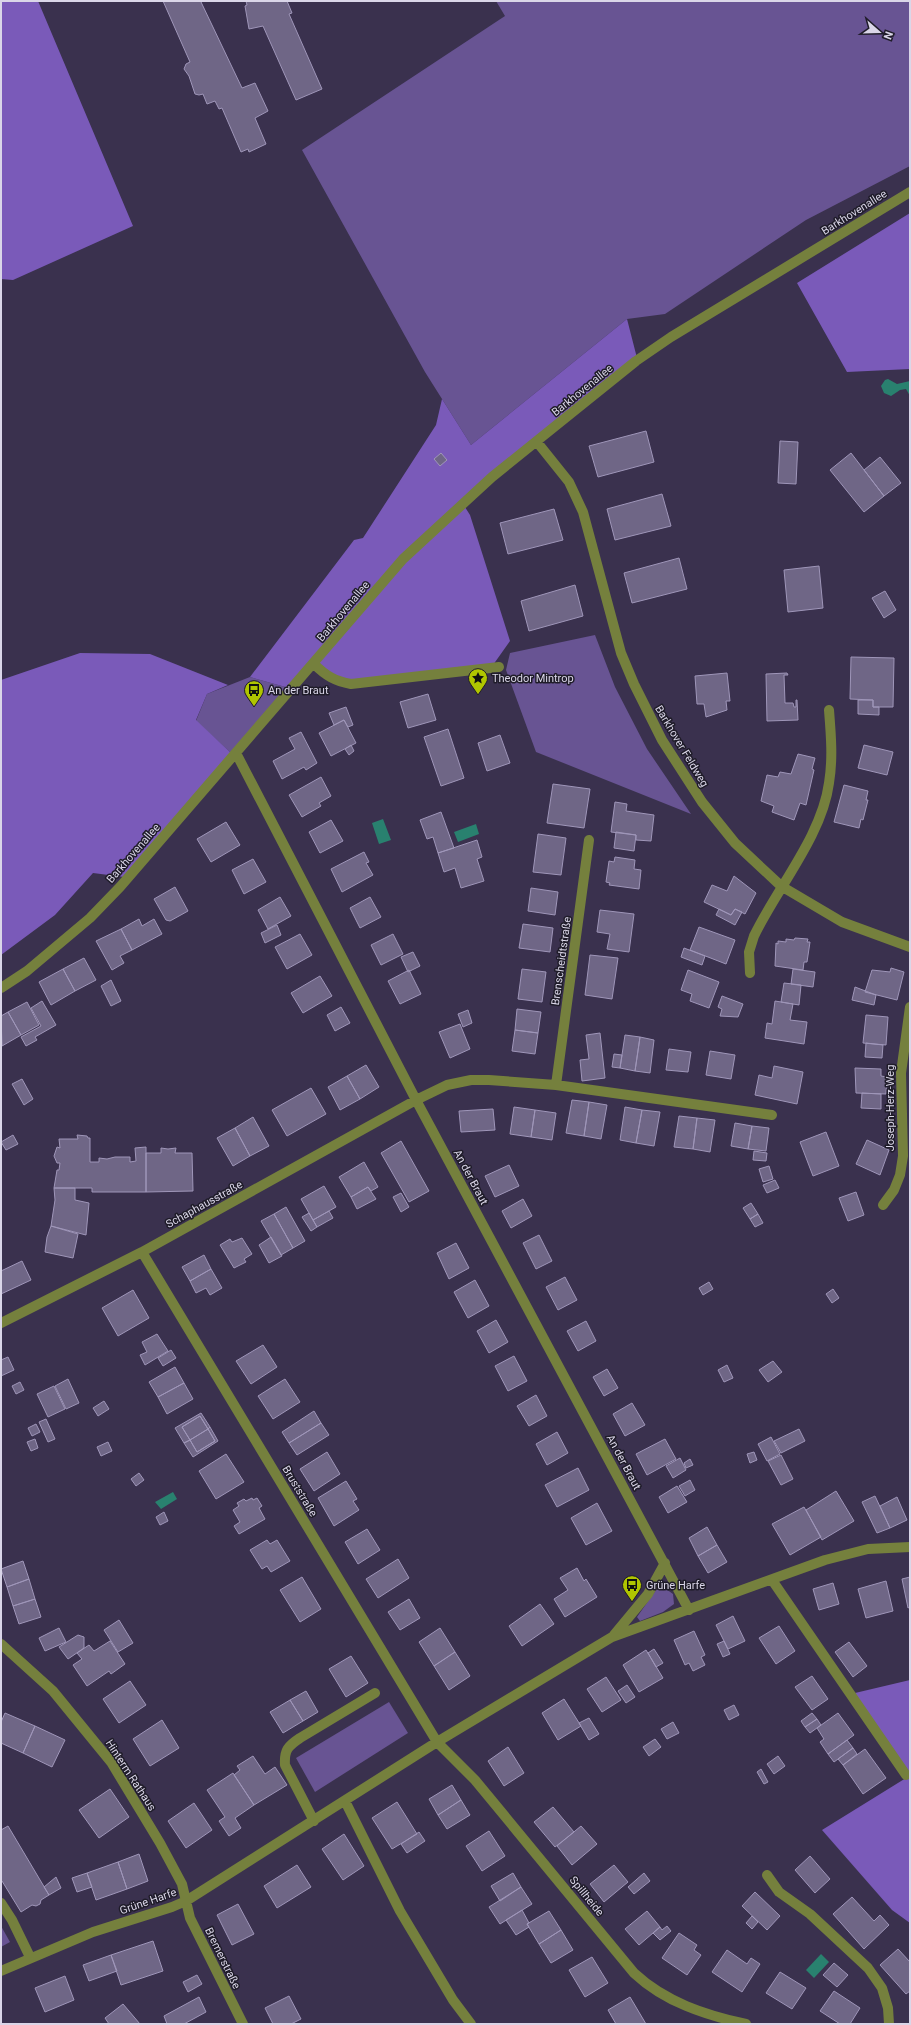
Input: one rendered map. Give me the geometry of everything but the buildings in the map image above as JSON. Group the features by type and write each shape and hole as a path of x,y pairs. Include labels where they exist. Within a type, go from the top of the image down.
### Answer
{"street":[{"name":"Barkhovenallee","path":"1,988 27,970 90,918 127,879 403,559 477,490 636,361 671,337 910,192"},
{"name":"Barkhover Feldweg","path":"537,442 565,475 583,512 621,653 647,713 662,740 702,802 735,843 781,886 842,922 910,947"},
{"path":"314,664 331,678 351,684 499,667"},
{"path":"750,973 749,952 754,936 781,886 792,871 813,831 829,785 832,751 829,710"},
{"name":"An der Braut","path":"236,753 416,1100 688,1610"},
{"name":"Brenscheidtstraße","path":"556,1085 589,840"},
{"name":"Joseph-Herz-Weg","path":"883,1205 894,1190 900,1175 903,1156 901,1073 910,1007"},
{"path":"416,1100 447,1085 471,1080 556,1085 772,1115"},
{"name":"Schaphausstraße","path":"1,1323 142,1252 416,1100"},
{"name":"Bruststraße","path":"142,1252 438,1742"},
{"name":"Grüne Harfe","path":"1,1971 93,1932 172,1907 186,1901 438,1742 612,1638 825,1560 868,1549 910,1547"},
{"name":"Grüne Harfe","path":"612,1638 648,1594 664,1563"},
{"path":"772,1580 906,1775"},
{"name":"Hinterm Rathaus","path":"1,1644 53,1691 111,1762 160,1843 182,1884 186,1901"},
{"path":"314,1821 285,1765 284,1755 289,1745 376,1693"},
{"name":"Spillheide","path":"438,1742 476,1780 634,1973 646,1985 666,1998 705,2013 746,2024"},
{"path":"344,1801 400,1911 453,2000 470,2024"},
{"path":"767,1875 779,1892 810,1914 868,1968 882,1988 888,2008 889,2024"},
{"name":"Bremerstraße","path":"186,1901 190,1918 243,2024"},
{"path":"1,1903 12,1920 30,1958"}],"shaded area":[{"path":"1,1 38,1 133,226 13,280 1,279"},
{"path":"496,1 910,1 910,166 806,220 665,314 627,319 471,445 425,372 302,150 505,16"},
{"path":"910,213 910,369 847,372 797,283"},
{"path":"627,319 637,358 463,504 470,515 510,641 493,665 365,682 338,680 317,663 289,688 250,677 354,540 363,538 436,425 442,399 471,445"},
{"path":"888,379 897,384 910,381 910,396 906,389 900,390 891,396 884,393 881,386 885,380"},
{"path":"595,635 615,687 647,749 691,814 536,752 506,670 510,653"},
{"path":"80,653 150,654 228,685 207,694 196,720 231,753 124,877 93,873 55,915 1,955 1,680"},
{"path":"250,677 289,688 231,753 196,721 207,694"},
{"path":"383,819 391,840 379,844 372,823"},
{"path":"476,824 479,834 458,842 454,832"},
{"path":"173,1492 177,1499 161,1509 155,1502"},
{"path":"666,1589 673,1594 674,1604 663,1612 640,1621 637,1617 656,1590"},
{"path":"910,1680 910,1923 892,1910 822,1830 906,1778 855,1693"},
{"path":"389,1702 408,1733 315,1792 296,1758"},
{"path":"1,1926 10,1942 1,1947"},
{"path":"821,1954 829,1962 814,1978 806,1970"}],"place":[{"name":"Theodor Mintrop","path":"478,695"},
{"name":"An der Braut","path":"254,707"},
{"name":"Grüne Harfe","path":"632,1602"}]}
